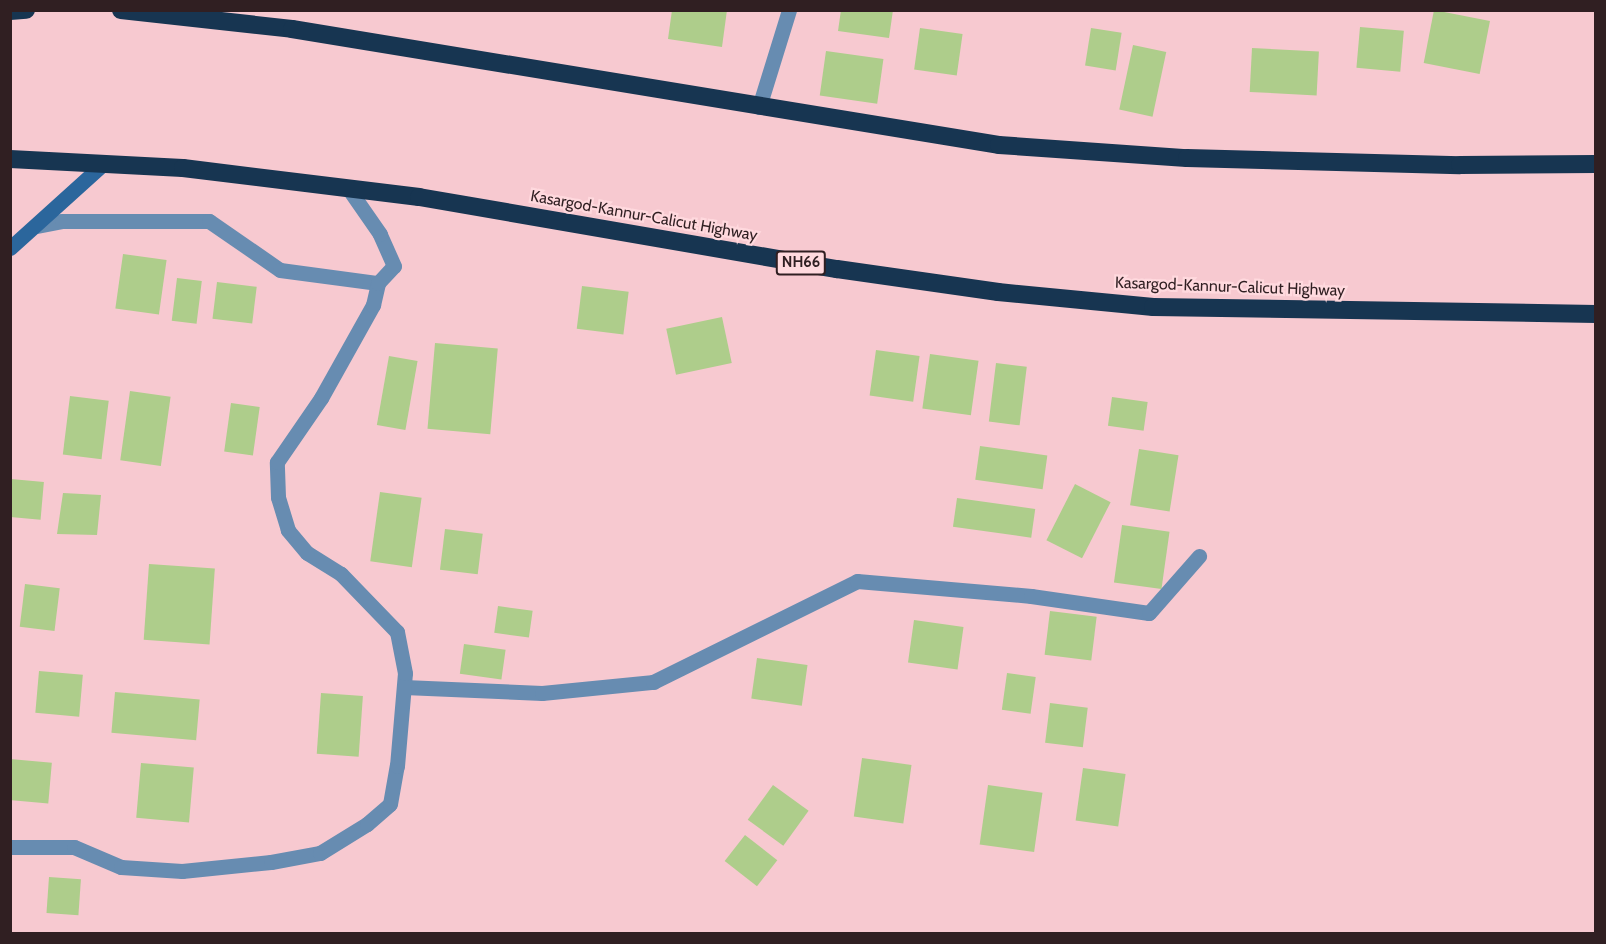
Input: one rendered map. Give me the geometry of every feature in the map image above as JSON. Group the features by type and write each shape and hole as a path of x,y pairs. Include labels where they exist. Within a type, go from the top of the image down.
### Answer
{"highway":[{"path":"10,11 26,10"},
{"path":"121,10 200,14 999,145 1164,156 1460,165 1596,164"},
{"name":"Kasargod-Kannur-Calicut Highway","path":"10,159 183,168 348,188 837,269 1118,304 1596,314"}],"street":[{"path":"759,107 789,10"},
{"path":"10,248 103,164"},
{"path":"10,847 74,847 121,867 182,871 320,852 368,824 390,804 397,766 404,687 397,632 341,574 307,553 288,530 278,497 277,462 345,356 373,305 378,283 393,266 380,234 348,188"},
{"path":"37,226 62,220 209,221 280,270 378,283"},
{"path":"404,687 542,693 653,682 857,582 1031,596 1149,613 1198,556"}],"building":[{"path":"672,10 727,10 722,47 668,39"},
{"path":"841,10 893,10 889,38 838,31"},
{"path":"1434,10 1490,21 1480,74 1424,63"},
{"path":"1360,27 1404,31 1400,72 1356,68"},
{"path":"920,28 963,34 957,76 914,70"},
{"path":"1091,28 1122,33 1116,70 1085,66"},
{"path":"1133,45 1166,52 1153,117 1119,110"},
{"path":"1252,48 1319,52 1317,95 1250,92"},
{"path":"826,51 883,59 877,104 820,96"},
{"path":"123,254 167,260 159,315 115,308"},
{"path":"177,278 202,281 197,324 172,321"},
{"path":"217,282 257,287 252,324 212,319"},
{"path":"582,286 629,292 623,334 577,329"},
{"path":"722,317 732,363 676,375 666,329"},
{"path":"435,343 498,348 490,434 428,429"},
{"path":"876,350 920,356 913,402 870,396"},
{"path":"930,354 979,361 971,415 922,408"},
{"path":"389,356 418,361 405,430 377,425"},
{"path":"996,363 1027,367 1020,425 989,422"},
{"path":"130,391 171,397 161,466 120,460"},
{"path":"70,396 109,401 102,459 63,455"},
{"path":"1112,397 1148,402 1144,431 1108,426"},
{"path":"231,403 260,407 253,456 224,452"},
{"path":"980,446 1047,455 1043,489 975,480"},
{"path":"1139,449 1179,455 1170,512 1130,505"},
{"path":"11,479 44,482 41,520 10,517"},
{"path":"1075,484 1111,502 1082,558 1046,540"},
{"path":"380,492 422,498 412,567 370,561"},
{"path":"63,493 101,495 97,535 57,534"},
{"path":"957,498 1035,509 1031,538 953,527"},
{"path":"1122,525 1170,532 1161,589 1114,582"},
{"path":"445,529 483,534 478,574 440,570"},
{"path":"149,564 215,569 210,644 144,640"},
{"path":"25,584 60,588 54,631 20,627"},
{"path":"498,606 533,611 529,638 494,633"},
{"path":"1050,611 1097,617 1091,660 1045,655"},
{"path":"914,620 964,627 958,670 908,663"},
{"path":"464,644 506,650 501,680 460,674"},
{"path":"757,658 808,665 802,706 751,699"},
{"path":"39,671 83,675 79,717 35,713"},
{"path":"1007,673 1036,677 1031,714 1002,710"},
{"path":"115,692 200,699 196,740 111,733"},
{"path":"321,693 363,696 359,757 317,754"},
{"path":"1050,703 1088,708 1083,747 1045,743"},
{"path":"862,758 912,765 903,823 854,816"},
{"path":"10,759 52,763 48,804 10,800"},
{"path":"141,763 194,768 189,822 136,818"},
{"path":"1083,768 1126,774 1118,826 1076,820"},
{"path":"773,785 809,811 783,846 748,820"},
{"path":"988,785 1042,793 1034,852 980,844"},
{"path":"745,835 777,860 757,886 725,861"},
{"path":"49,877 81,879 78,915 46,913"}]}
